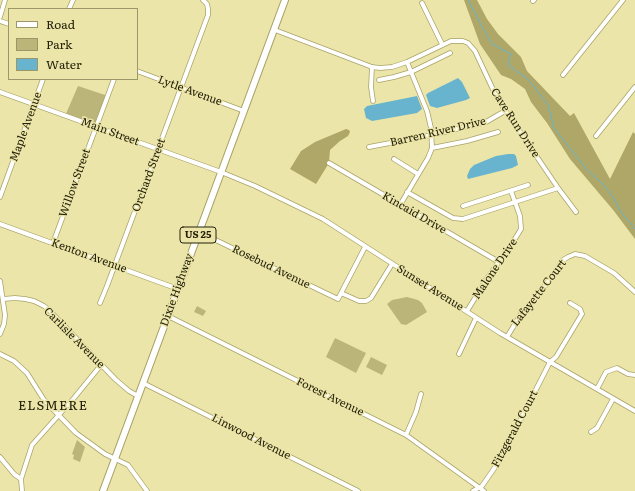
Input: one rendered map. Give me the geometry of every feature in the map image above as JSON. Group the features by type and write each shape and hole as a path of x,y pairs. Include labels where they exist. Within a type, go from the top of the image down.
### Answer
{"main road":[{"name":"Dixie Highway","path":"103,491 285,0"}],"street":[{"path":"0,17 5,0"},
{"name":"Orchard Street","path":"100,302 208,15 207,4 203,0"},
{"path":"563,75 622,0"},
{"path":"422,4 442,44"},
{"name":"Cave Run Drive","path":"274,30 372,67 392,67 407,62 442,44 454,40 463,41 470,45 475,51 493,92 505,111 576,212"},
{"path":"379,80 411,72 450,52"},
{"path":"400,205 428,158 432,148 432,128 427,111 407,62"},
{"path":"372,67 371,87 373,102"},
{"name":"Lytle Avenue","path":"138,71 244,111"},
{"name":"Maple Avenue","path":"0,197 43,80"},
{"name":"Willow Street","path":"54,243 114,80"},
{"path":"596,136 635,87"},
{"name":"Main Street","path":"0,92 221,172"},
{"name":"Barren River Drive","path":"369,147 432,135 486,122 505,111"},
{"path":"432,148 467,141 498,132"},
{"path":"394,159 418,174"},
{"name":"Kincaid Drive","path":"329,163 498,262"},
{"name":"Sunset Avenue","path":"221,172 255,186 323,219 476,318 635,411"},
{"path":"463,206 528,185"},
{"path":"407,192 458,220 468,219 558,188"},
{"name":"Malone Drive","path":"467,312 498,262 521,229 521,221 511,191"},
{"name":"Kenton Avenue","path":"0,224 178,289"},
{"name":"Rosebud Avenue","path":"199,232 338,299 341,293"},
{"path":"365,247 341,293 359,301 366,301 371,298 392,264"},
{"name":"Lafayette Court","path":"507,337 521,314 538,296 563,260 575,254 585,256 614,273 635,292"},
{"path":"0,281 5,315 0,334"},
{"name":"Carlisle Avenue","path":"3,299 25,299 34,301 44,306 101,365 129,391 138,396"},
{"name":"Fitzgerald Court","path":"473,491 482,486 504,453 550,362 556,357 582,314 580,309 570,303"},
{"name":"Forest Avenue","path":"168,316 406,435 484,491"},
{"path":"459,354 476,318"},
{"path":"0,354 14,361 27,373 44,400 76,433 105,454 124,462 131,467 147,491"},
{"path":"22,491 21,478 32,445 101,365"},
{"path":"597,389 606,372 616,368 628,374 635,375"},
{"name":"Linwood Avenue","path":"143,383 358,491"},
{"path":"406,435 414,417 421,394"},
{"path":"591,432 596,428 613,398"},
{"path":"0,456 14,474 21,478"}],"green space":[{"path":"78,86 108,96 96,127 65,116"},
{"path":"407,297 418,300 422,303 427,312 406,325 401,324 387,304 392,300"},
{"path":"197,306 206,311 203,316 194,312"},
{"path":"335,338 366,353 356,373 326,357"},
{"path":"371,357 387,365 382,375 366,367"},
{"path":"77,440 85,447 80,462 73,459 74,455 72,454"}],"shaded area":[{"path":"464,0 477,0 487,19 498,34 521,57 527,71 570,116 574,113 610,179 633,132 635,134 635,239 614,211 570,159 547,123 531,102 525,89 511,79 501,75 480,44"},
{"path":"346,129 350,132 348,136 330,150 329,163 316,184 290,169 301,151 315,142"}],"water":[{"path":"458,78 462,82 470,98 437,108 430,106 426,95 428,93"},
{"path":"417,96 422,109 417,113 372,121 366,118 364,109 367,106"},
{"path":"514,154 516,156 518,165 512,168 468,179 467,176 470,169 474,165 496,156"}],"waterway":[{"path":"468,0 492,44 511,54 508,65 529,80 548,105 554,128 588,171 604,185 613,197 621,212 635,229"}],"district":[{"name":"ELSMERE","path":"53,406"}]}
